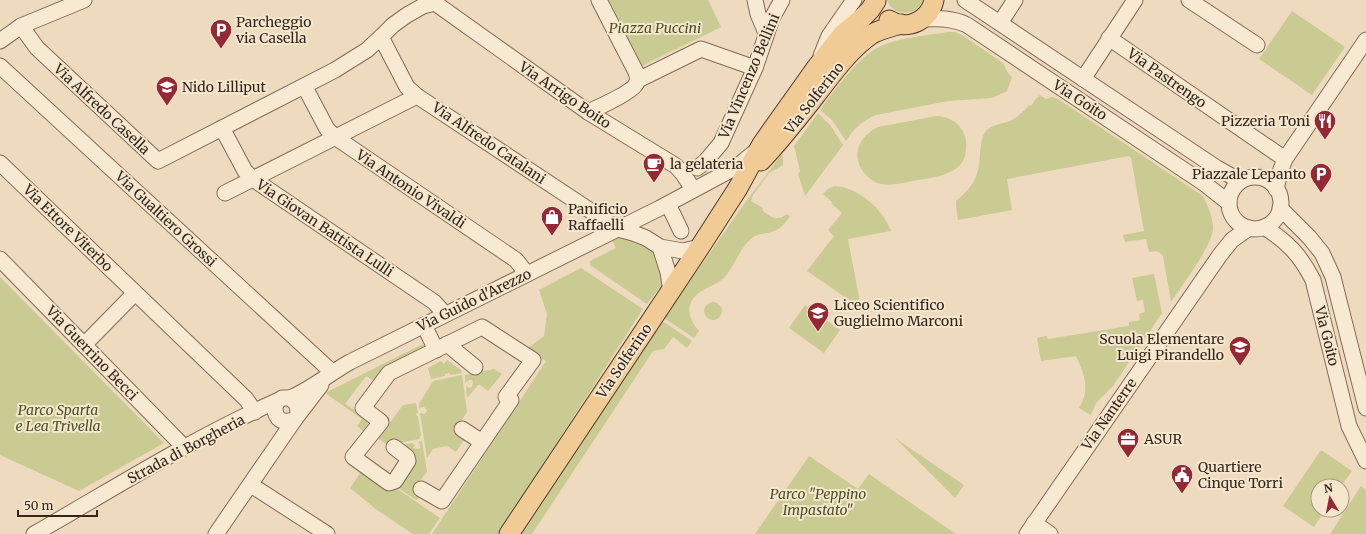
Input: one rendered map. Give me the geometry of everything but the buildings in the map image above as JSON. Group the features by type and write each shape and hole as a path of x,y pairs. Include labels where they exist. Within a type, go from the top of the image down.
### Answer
{"main road":[{"name":"Via Solferino","path":"509,534 671,292 738,188 762,144 816,68 843,34 870,10 876,0"},
{"name":"Via Solferino","path":"876,0 879,9 885,17 892,22 901,24"},
{"path":"923,19 929,12 934,0"},
{"name":"Via Solferino","path":"738,188 780,141 838,66 858,45 873,34 888,27 916,22 923,19"}],"street":[{"path":"0,41 21,26 54,11 84,0"},
{"path":"407,15 410,0"},
{"path":"588,112 629,91 636,86 638,80 636,72 599,0"},
{"path":"755,0 772,18"},
{"path":"755,0 758,14 766,33"},
{"name":"Via Vincenzo Bellini","path":"697,168 705,162 721,144 755,68 772,18 782,0"},
{"name":"Via Solferino","path":"816,68 829,36 854,0"},
{"name":"Via Goito","path":"965,0 1240,182"},
{"path":"1000,23 1015,0"},
{"path":"1083,79 1135,0"},
{"path":"1189,0 1257,45"},
{"name":"Via Alfredo Casella","path":"21,26 37,48 158,161 335,70 367,50 393,25 407,15 434,2"},
{"name":"Via Alfredo Casella","path":"381,37 397,32 428,15 434,2"},
{"name":"Via Arrigo Boito","path":"434,2 588,112 676,166 684,174 693,189"},
{"name":"Via Goito","path":"923,19 937,18 958,21 967,25 1206,184 1230,208 1235,220 1241,225 1249,228"},
{"name":"Via Alfredo Catalani","path":"381,37 407,87 417,96 618,229"},
{"name":"Via Pastrengo","path":"1109,38 1285,159"},
{"path":"1276,189 1285,159 1366,40"},
{"path":"638,80 702,48 755,68"},
{"name":"Via Gualtiero Grossi","path":"0,66 332,372"},
{"name":"Via Antonio Vivaldi","path":"308,93 327,129 335,137 516,260 527,274"},
{"path":"225,193 417,96"},
{"name":"Via Giovan Battista Lulli","path":"222,128 245,171 253,179 434,302 444,314"},
{"name":"Via Guido d'Arezzo","path":"332,372 424,324 668,204 740,164 755,152 762,144"},
{"path":"1230,208 1232,191 1240,182 1257,177 1285,159"},
{"name":"Via Ettore Viterbo","path":"0,162 246,400 254,412"},
{"path":"1249,228 1257,229 1271,223 1277,216 1280,208 1279,195 1276,189 1268,181 1257,177"},
{"path":"668,204 681,231"},
{"name":"Via Nanterre","path":"1220,255 1230,208"},
{"name":"Via Goito","path":"1280,208 1309,237 1322,253 1333,277 1363,386 1366,408"},
{"name":"Via Goito","path":"1264,227 1279,236 1290,247 1304,263 1312,280 1349,426 1366,461"},
{"name":"Via Nanterre","path":"1030,529 1220,255 1232,240 1249,228"},
{"path":"618,229 646,238 660,247 683,250 700,247"},
{"path":"660,247 668,272 671,292"},
{"name":"Via Guerrino Becci","path":"0,259 184,447"},
{"path":"84,345 135,293"},
{"path":"424,324 438,344 475,366"},
{"path":"394,447 407,457 408,461 395,481 389,483 353,457 381,422 363,408 389,373 438,344 482,327 533,360 506,397 511,400 442,501 421,489"},
{"path":"288,418 332,372"},
{"name":"Strada di Borgheria","path":"34,534 184,447 254,412 299,394 332,372"},
{"path":"216,534 278,443 281,429 297,404 284,399 276,404 274,409 288,418"},
{"name":"Strada di Borgheria","path":"254,412 288,418"},
{"path":"462,430 482,442"},
{"path":"251,484 327,534"},
{"path":"1030,529 1050,534"}],"green space":[{"name":"Piazza Puccini","path":"609,0 708,0 721,27 642,66"},
{"path":"887,0 923,0 916,10 905,13 894,10"},
{"path":"1292,11 1345,47 1312,95 1259,59"},
{"path":"955,32 962,35 1003,63 1008,73 1012,77 1007,91 992,98 948,101 876,115 859,125 846,141 832,120 820,110 847,75 872,51 888,43 896,41"},
{"path":"1040,95 1046,99 1052,97 1058,99 1203,196 1212,221 1213,229 1211,236 1202,256 1171,302 1163,256 1156,251 1149,252 1146,239 1125,242 1123,235 1144,231 1131,158 1129,156 1007,179 1012,210 958,220 956,201 971,185 977,174 981,142 985,132 993,126 1015,118 1029,105 1031,106"},
{"path":"818,113 830,125 843,145 805,196 798,174 800,171 794,146"},
{"path":"936,116 944,117 957,124 963,132 966,140 964,159 954,170 938,176 886,185 877,183 865,174 860,167 858,154 862,141 871,131 878,127"},
{"path":"782,154 783,165 769,173 753,195 751,201 763,208 762,210 774,218 780,218 787,214 790,216 778,229 756,235 750,240 724,278 695,296 689,311 692,321 699,331 694,338 664,318 747,200"},
{"path":"834,186 852,190 876,207 891,231 848,239 861,308 807,271 834,236 828,230 842,213 823,194"},
{"path":"626,235 658,248 664,282 647,304 590,265 590,261 616,248 612,240"},
{"path":"581,268 643,309 498,534 432,534 546,361 525,350 544,336 547,314 539,290"},
{"path":"1154,274 1162,313 1113,386 1096,403 1091,415 1079,408 1085,394 1085,382 1082,369 1076,356 1041,361 1037,338 1046,336 1048,339 1129,326 1129,322 1140,320 1139,314 1145,312 1143,300 1137,301 1132,278"},
{"name":"Parco Sparta e Lea Trivella","path":"0,277 164,443 79,491 0,455"},
{"path":"713,302 719,305 722,311 719,317 713,320 707,317 704,311 707,305"},
{"path":"805,305 840,330 824,353 789,328"},
{"path":"662,321 692,341 687,348 673,337 664,349 653,351 532,534 518,534 598,414"},
{"path":"423,344 424,346 419,353 376,382 366,376 345,404 367,418 368,429 365,433 357,426 362,419 325,393"},
{"path":"447,360 461,370 462,373 450,375 449,373 445,374 445,376 431,379 428,368 441,361 444,364"},
{"path":"494,369 502,374 488,391 478,385 467,398 466,386 469,388 472,387 473,382 472,380 469,380 465,383 465,375"},
{"path":"462,375 467,412 458,426 465,439 456,452 447,446 433,449 427,458 420,413 424,414 427,410 424,407 419,409 419,404 433,381"},
{"path":"416,403 418,413 416,413 418,416 421,435 419,439 388,445 378,439 403,405"},
{"path":"895,438 964,485 955,498"},
{"path":"422,441 427,472 419,482 421,495 416,500 394,485 409,466 397,446 412,443 415,445 413,448 418,449 420,448 420,445 418,442"},
{"path":"1321,450 1352,471 1347,478 1310,478 1310,518 1320,518 1314,527 1283,506"},
{"name":"Parco \"Peppino Impastato\"","path":"809,456 858,489 869,474 956,534 755,534"},
{"path":"363,469 393,486 440,518 429,534 413,534 377,510 350,488"},
{"path":"1361,486 1366,490 1366,534 1330,534 1340,518 1350,518 1350,503"}],"place":[{"name":"Parcheggio via Casella","path":"221,50"},
{"name":"Nido Lilliput","path":"167,106"},
{"name":"Pizzeria Toni","path":"1325,140"},
{"name":"la gelateria","path":"654,184"},
{"name":"Piazzale Lepanto","path":"1321,194"},
{"name":"Panificio Raffaelli","path":"552,236"},
{"name":"Liceo Scientifico Guglielmo Marconi","path":"818,332"},
{"name":"Scuola Elementare Luigi Pirandello","path":"1240,366"},
{"name":"ASUR","path":"1128,458"},
{"name":"Quartiere Cinque Torri","path":"1182,494"}]}
